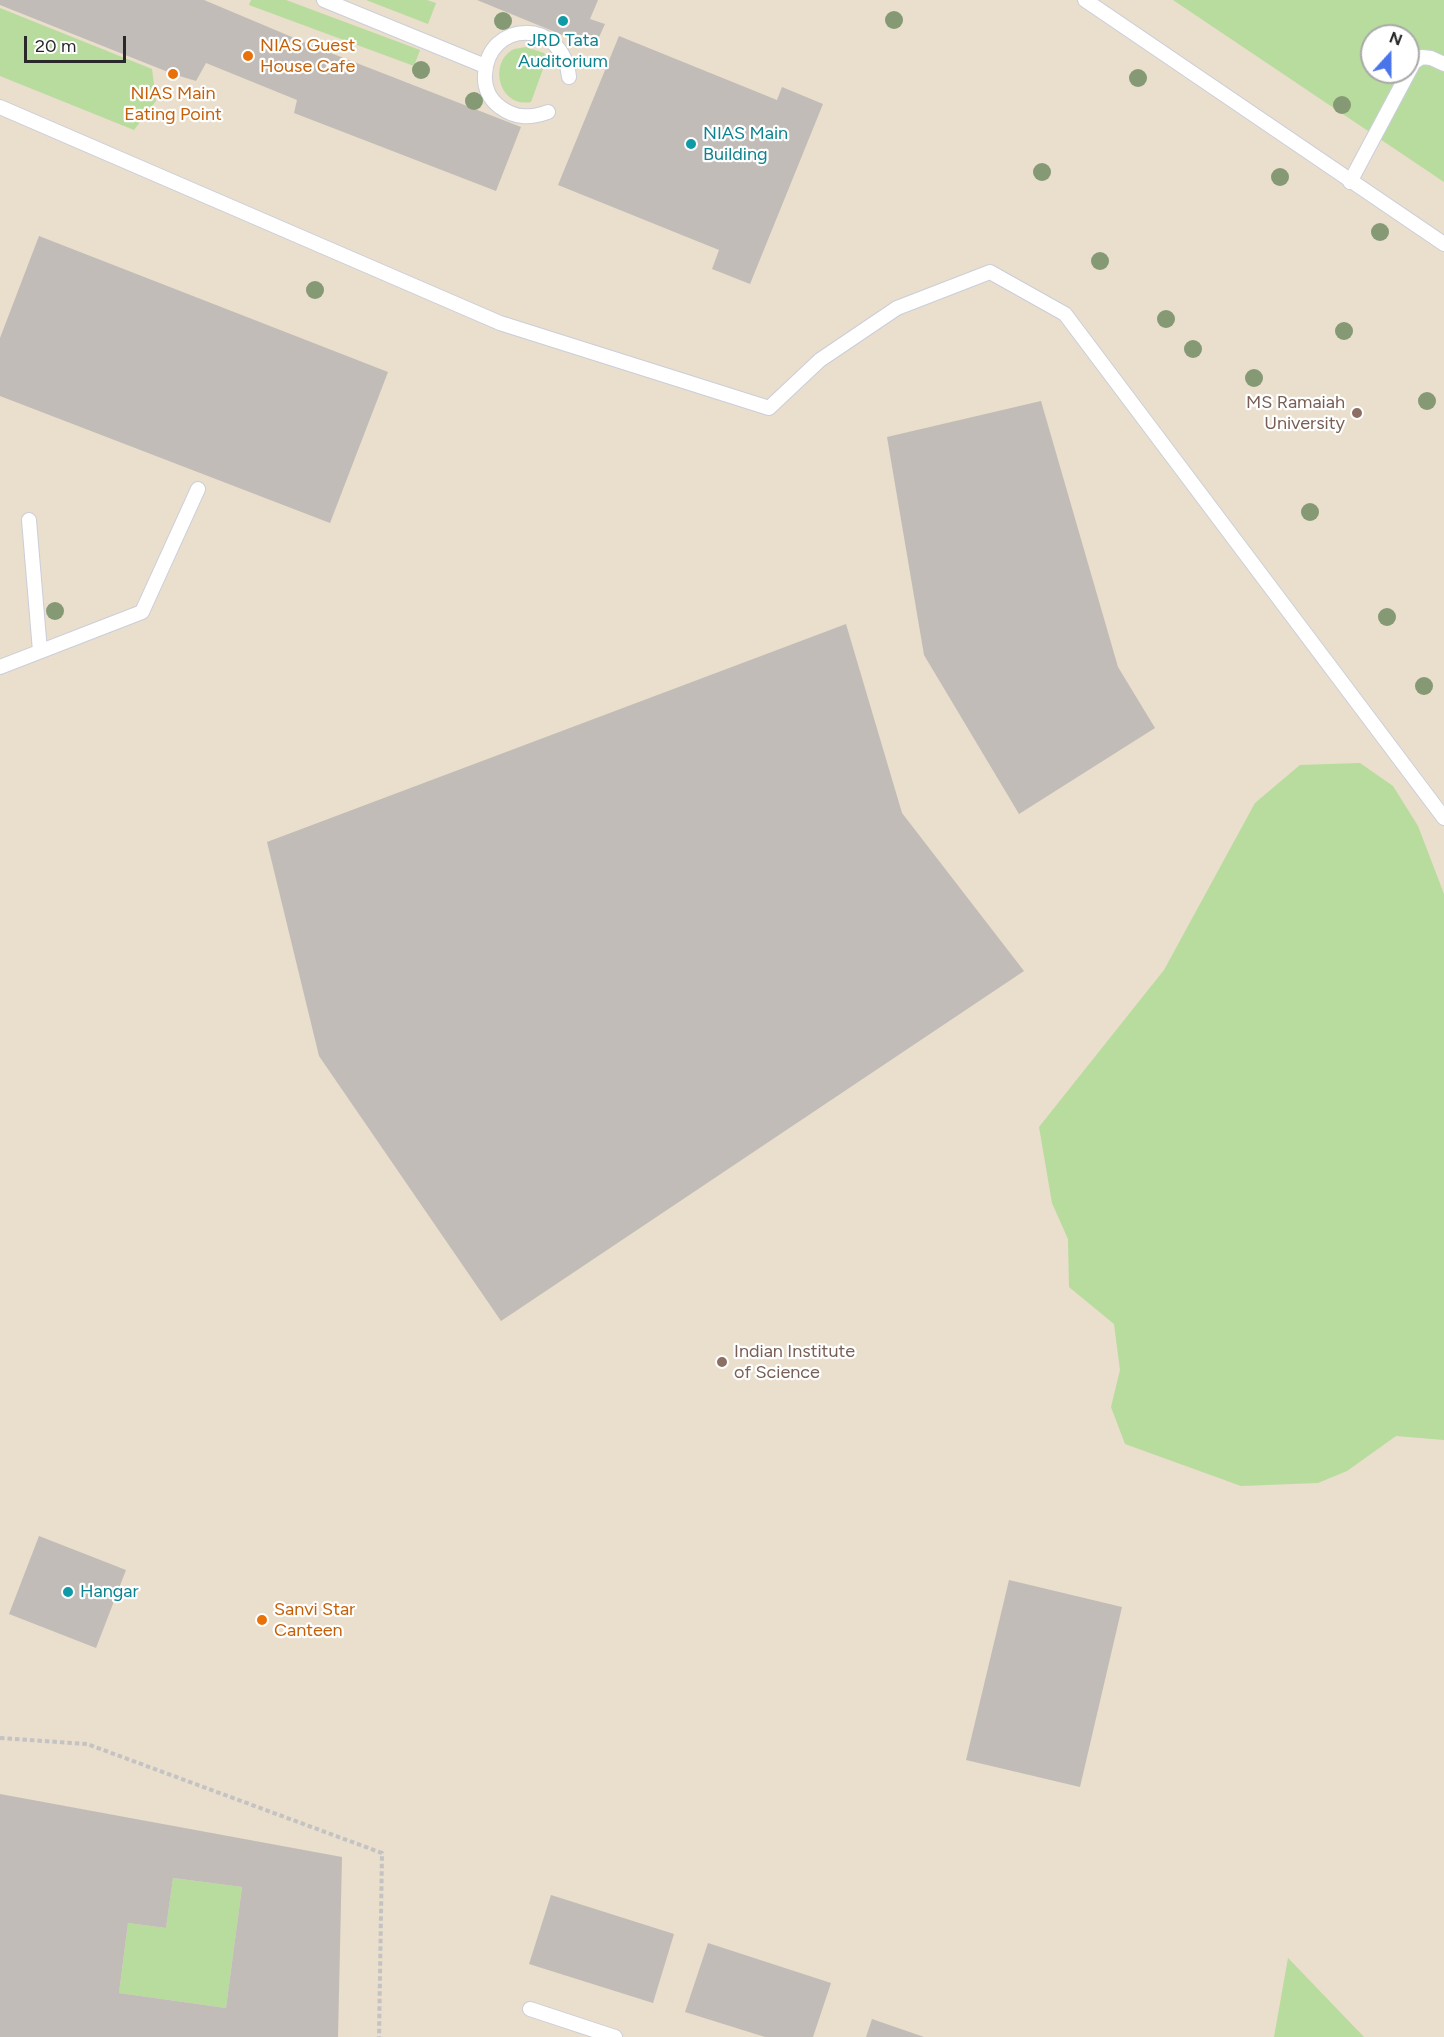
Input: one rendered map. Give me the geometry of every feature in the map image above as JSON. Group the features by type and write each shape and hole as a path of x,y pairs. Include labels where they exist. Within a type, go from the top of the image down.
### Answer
{"lane":[{"path":"324,0 485,66"},
{"path":"1085,0 1444,244"},
{"path":"548,112 535,117 521,117 508,113 496,105 488,93 484,80 485,66 490,53 500,42 512,35 539,34 552,40 561,51 568,64 569,77"},
{"path":"1350,182 1414,62 1422,57 1444,64"},
{"path":"0,107 500,323 769,408 820,360 897,308 990,272 1065,314 1444,819"},
{"path":"0,667 142,612 198,489"},
{"path":"30,520 39,651"},
{"path":"530,2009 615,2037"}],"path":[{"path":"0,1738 87,1744 382,1853 379,2037"}],"shaded area":[{"name":"Indian Institute of Science","path":"0,0 1444,0 1444,2037 0,2037"}],"green space":[{"path":"251,0 286,0 420,50 414,66 249,5"},
{"path":"366,0 427,0 436,3 428,24"},
{"path":"1173,0 1444,0 1444,182"},
{"path":"0,8 152,69 156,101 134,130 0,76"},
{"path":"526,47 544,53 547,58 531,102 520,102 512,99 505,92 499,75 500,65 512,50"},
{"path":"1360,763 1393,786 1418,826 1444,894 1444,1440 1396,1436 1347,1471 1318,1483 1241,1486 1125,1444 1111,1407 1120,1370 1114,1324 1069,1287 1068,1239 1052,1203 1039,1127 1164,970 1255,803 1300,765"},
{"path":"173,1878 242,1887 226,2008 119,1993 128,1923 166,1928"},
{"path":"1288,1958 1364,2037 1274,2037"}],"building":[{"path":"0,0 204,0 318,48 521,127 496,191 294,113 297,100 206,63 196,81 173,74 0,5"},
{"name":"JRD Tata Auditorium","path":"477,0 598,0 590,19 605,24 594,48"},
{"name":"NIAS Main Building","path":"619,36 777,100 782,87 823,104 750,284 712,269 719,250 558,185"},
{"path":"39,236 388,372 330,523 0,396 0,338"},
{"path":"1041,401 1118,667 1155,728 1019,814 924,655 887,437"},
{"path":"846,624 902,813 1024,971 501,1321 319,1056 267,842"},
{"name":"Hangar","path":"39,1536 126,1570 96,1648 9,1614"},
{"path":"1009,1580 1122,1607 1080,1787 966,1760"},
{"path":"0,1794 342,1857 338,2037 0,2037","holes":["173,1878 242,1887 226,2008 119,1993 128,1923 166,1928"]},
{"path":"551,1895 674,1934 653,2003 529,1964"},
{"path":"708,1943 831,1983 813,2037 765,2037 685,2012"},
{"path":"872,2019 924,2037 866,2037"}],"place":[{"name":"JRD Tata Auditorium","path":"563,21"},
{"name":"NIAS Guest House Cafe","path":"248,56"},
{"name":"NIAS Main Eating Point","path":"173,74"},
{"name":"NIAS Main Building","path":"691,144"},
{"name":"MS Ramaiah University","path":"1357,413"},
{"name":"Indian Institute of Science","path":"722,1362"},
{"name":"Hangar","path":"68,1592"},
{"name":"Sanvi Star Canteen","path":"262,1620"}]}
